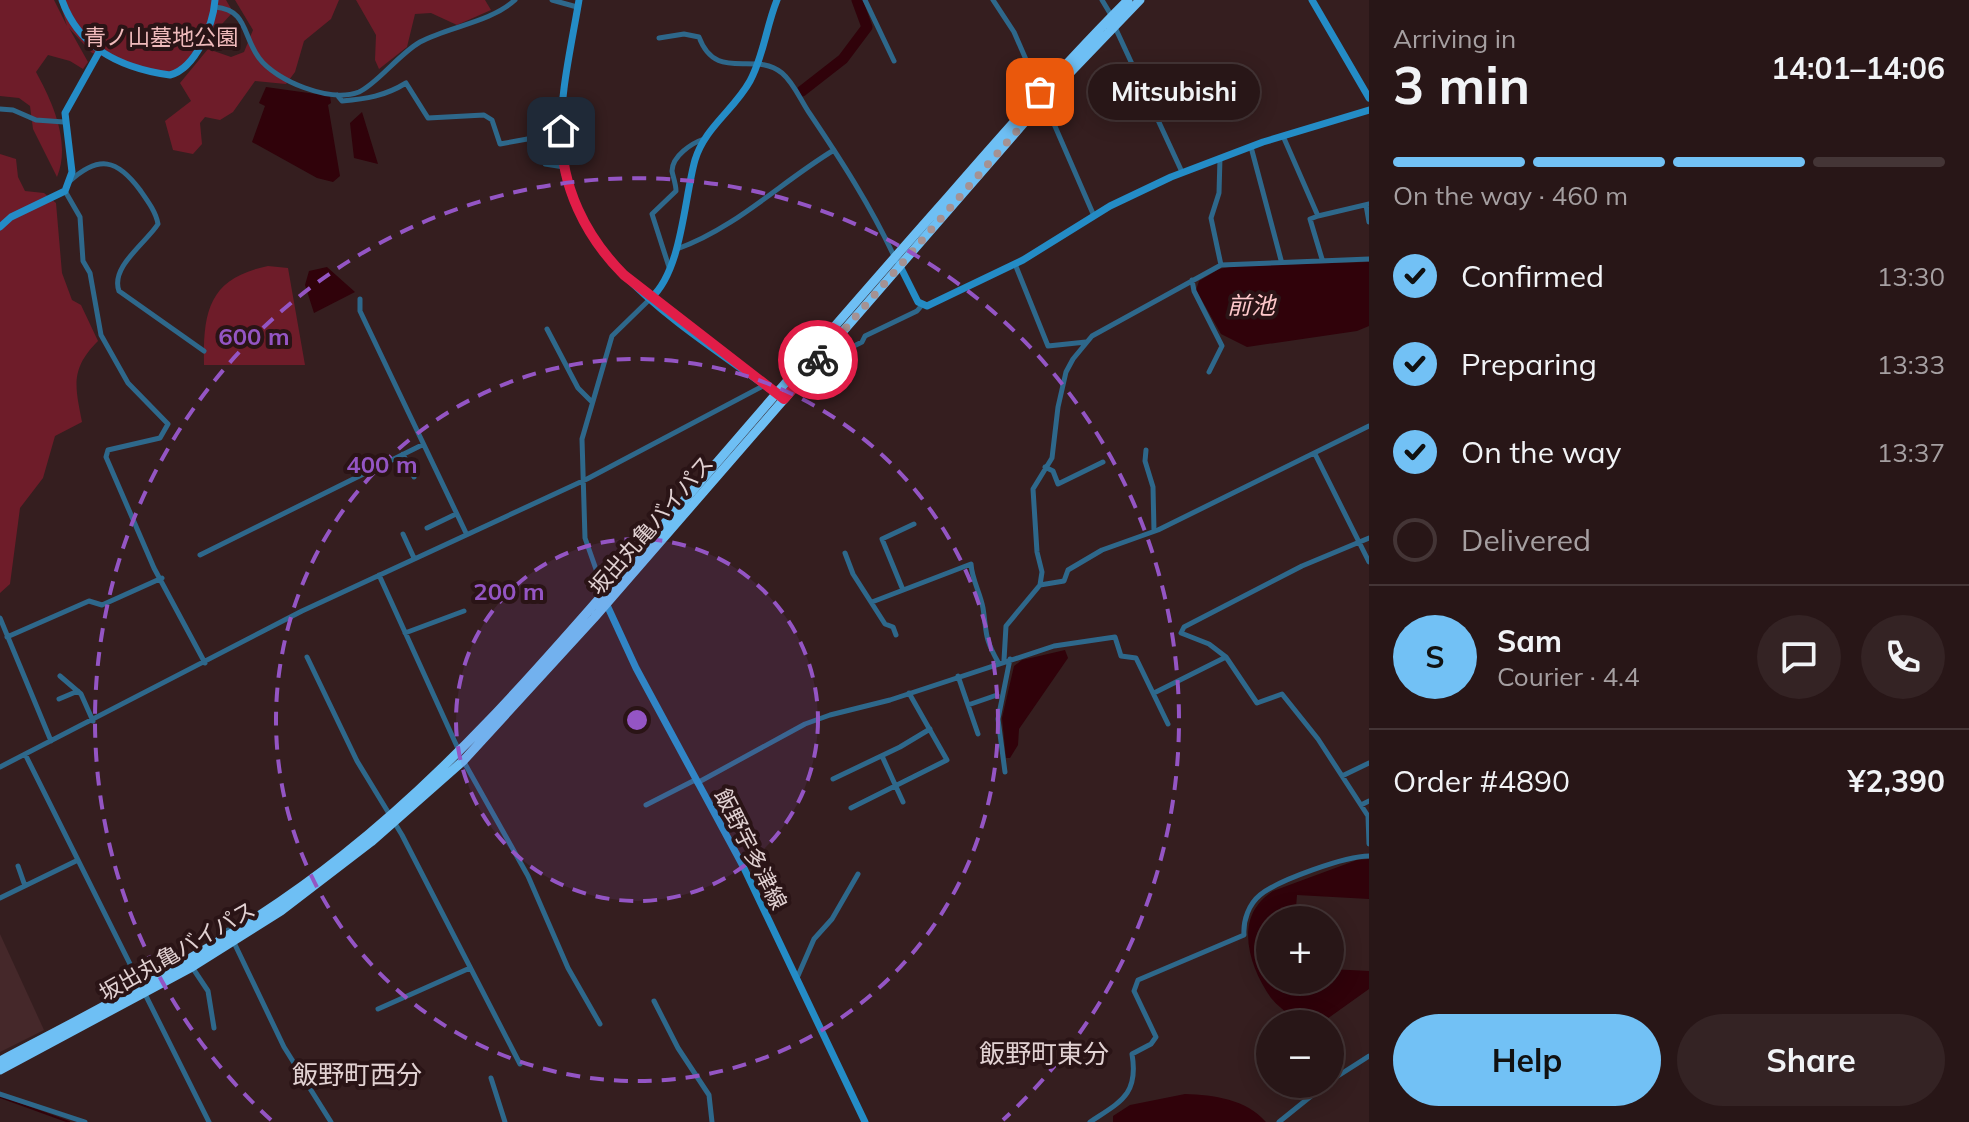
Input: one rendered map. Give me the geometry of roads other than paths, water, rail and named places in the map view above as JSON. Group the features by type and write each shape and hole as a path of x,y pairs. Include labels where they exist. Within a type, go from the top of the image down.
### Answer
{"highway":[{"name":"坂出丸亀バイパス","path":"0,1061 192,967 392,819 462,756 672,526 897,261 1042,96 1113,21 1128,0"},
{"name":"坂出丸亀バイパス","path":"1113,21 1140,0"},
{"name":"坂出丸亀バイパス","path":"780,397 827,350 897,261"},
{"name":"坂出丸亀バイパス","path":"0,1070 231,936"}],"street":[{"path":"62,0 78,34 99,52 159,73 181,72 204,35 215,4 235,12 242,19 260,60 292,82 337,95 362,91 419,43 484,18 515,0"},
{"path":"552,0 579,4 563,100 564,167 579,213 611,263 651,298 780,397"},
{"path":"605,598 585,538 581,447 591,401 612,336 666,279 696,159 704,139 716,122 736,104 758,65 777,0"},
{"path":"865,0 894,61"},
{"path":"993,0 1014,32 1094,216"},
{"path":"1102,0 1182,172"},
{"path":"1312,0 1369,98"},
{"path":"659,38 684,34 699,37 702,48 713,59 725,64 758,65 776,70 787,79 869,203 922,305"},
{"path":"70,181 64,122 69,105 99,52"},
{"path":"337,95 342,101 367,98 388,94 406,83 428,118 484,115 492,120 500,144 533,138 545,164 564,167"},
{"path":"0,109 13,110 36,120 64,122"},
{"path":"827,350 838,354 862,342 865,336 917,311 922,305 1015,264 1094,216 1182,172 1282,135 1369,110"},
{"path":"1282,135 1318,216"},
{"path":"669,268 652,214 676,191 672,170 676,161 685,149 704,139"},
{"path":"1251,146 1264,207 1281,260"},
{"path":"675,249 760,204 790,177 834,150"},
{"path":"1220,157 1219,193 1211,218 1221,265"},
{"path":"0,227 11,217 65,191 70,181 94,164 112,164 132,180 158,224 119,272 119,291 204,351"},
{"path":"65,191 80,217 83,261 90,273 101,335 128,383 168,424 160,438 138,442 126,449 108,450 106,457 148,555 205,663"},
{"path":"1322,259 1310,219 1367,205 1369,222"},
{"path":"1005,772 998,719 1006,626 1040,585 1042,572 1037,552 1033,489 1052,458 1066,372 1087,342 1143,305 1221,265 1281,260 1369,259"},
{"path":"1015,264 1048,346 1087,342"},
{"path":"1192,280 1222,346 1209,372"},
{"path":"360,299 360,311 466,533"},
{"path":"547,329 578,388 591,401"},
{"path":"0,767 302,611 582,480 765,385"},
{"path":"1040,585 1064,581 1064,574 1081,561 1124,539 1154,531 1369,426"},
{"path":"200,555 422,445"},
{"path":"1146,450 1145,461 1153,487 1154,531"},
{"path":"403,454 414,477"},
{"path":"1315,454 1369,562"},
{"path":"1045,467 1053,471 1058,484 1103,462"},
{"path":"427,528 456,514"},
{"path":"903,590 882,539 914,524"},
{"path":"403,534 414,558"},
{"path":"1369,538 1302,566 1181,630 1183,636 1209,644 1226,657 1257,703 1282,694 1318,739 1368,816 1369,844"},
{"path":"845,553 853,574 896,635"},
{"path":"872,602 971,564 973,584 983,607 984,637 1004,661"},
{"path":"379,575 462,756 528,876 568,968 600,1024"},
{"path":"7,637 89,601 102,605 162,578"},
{"name":"飯野宇多津線","path":"605,598 696,782 743,866 865,1122"},
{"path":"405,633 464,611"},
{"path":"0,618 51,741"},
{"path":"646,805 805,724 1054,646 1115,637 1121,656 1136,658 1168,724"},
{"path":"307,657 357,761 392,819 520,1064"},
{"path":"1154,693 1226,657"},
{"path":"60,676 78,691 93,721"},
{"path":"958,676 978,734"},
{"path":"59,699 78,691"},
{"path":"851,808 947,760 909,693"},
{"path":"968,705 997,695"},
{"path":"833,779 930,729"},
{"path":"25,754 209,1122"},
{"path":"882,756 903,802"},
{"path":"1342,776 1369,763"},
{"path":"1361,805 1369,801"},
{"path":"1090,1122 1102,1119 1124,1099 1135,1074 1132,1054 1151,1044 1156,1037 1134,991 1138,980 1244,935 1249,910 1267,890 1369,854"},
{"path":"0,898 76,861"},
{"path":"18,866 25,886"},
{"path":"797,979 814,939 832,919 858,874"},
{"path":"231,936 284,1047 331,1122"},
{"path":"192,967 208,991 214,1028"},
{"path":"378,1009 470,968"},
{"path":"654,1001 678,1048 709,1095 712,1122"},
{"path":"1344,1072 1369,1056"},
{"path":"491,1078 505,1122"},
{"path":"0,1094 85,1122"},
{"path":"1279,1122 1309,1098"}],"water":[{"path":"266,87 330,96 331,103 328,105 340,176 333,182 317,178 252,142 265,106 259,103"},
{"path":"362,112 378,164 354,158 350,123"},
{"name":"前池","path":"1369,262 1369,326 1357,331 1247,347 1221,334 1196,290 1199,281 1219,269 1235,266"},
{"path":"327,267 355,292 314,313 305,285 309,271"},
{"path":"1065,650 1068,658 1019,729 1018,745 1010,758 1006,758 1002,718 1014,666 1022,660"},
{"path":"1369,859 1369,899 1297,895 1296,906 1257,906 1273,891 1357,860"},
{"path":"1256,908 1256,971 1248,942"},
{"path":"1344,970 1369,971 1369,989 1340,1010 1284,1010 1269,994 1344,994"},
{"path":"1185,1094 1218,1097 1239,1103 1266,1122 1113,1122 1113,1116 1130,1105"}],"waterway":[{"path":"802,91 843,59 867,27 857,0"},
{"path":"0,1097 69,1122"}],"place":[{"name":"Mitsubishi","path":"1040,92"}],"district":[{"name":"飯野町東分","path":"1044,1054"},
{"name":"飯野町西分","path":"357,1075"}],"park label":[{"name":"青ノ山墓地公園","path":"161,37"}]}
